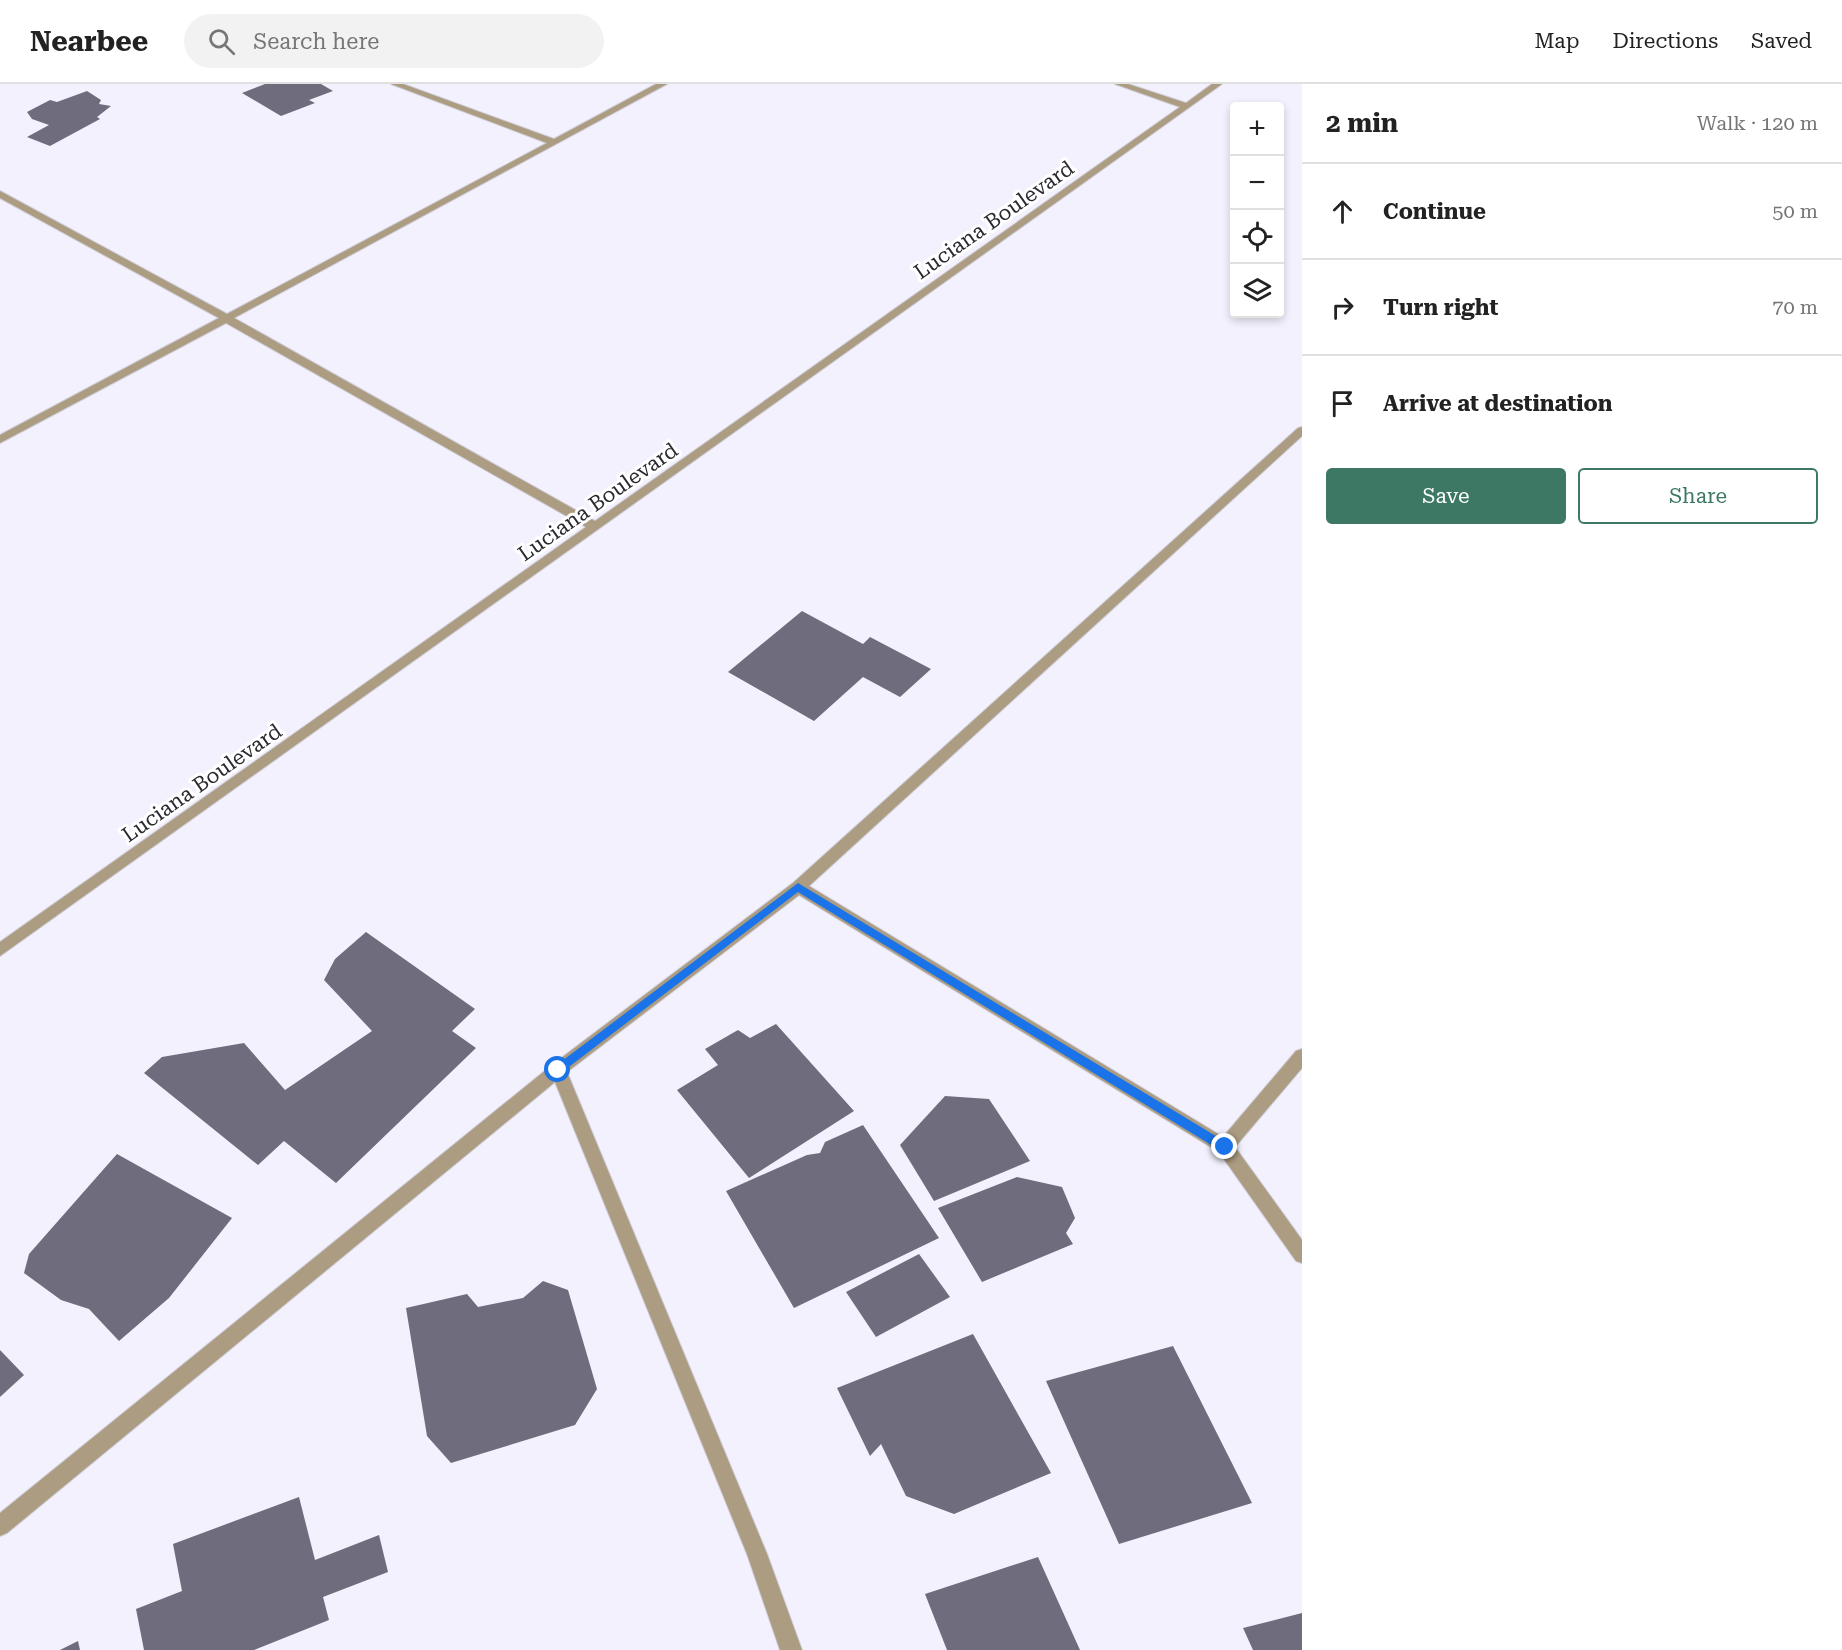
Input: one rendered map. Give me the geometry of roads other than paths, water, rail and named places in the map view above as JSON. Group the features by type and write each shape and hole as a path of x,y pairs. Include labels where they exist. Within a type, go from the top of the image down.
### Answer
{"street":[{"path":"394,84 554,142"},
{"path":"0,440 663,84"},
{"path":"1119,84 1187,106"},
{"name":"Luciana Boulevard","path":"0,950 1218,84"},
{"path":"0,194 226,318 596,527"},
{"path":"0,1527 558,1070 798,887 1302,430"},
{"path":"798,887 1225,1147 1302,1255"},
{"path":"1225,1147 1302,1056"},
{"path":"558,1070 757,1554 792,1650"}]}
